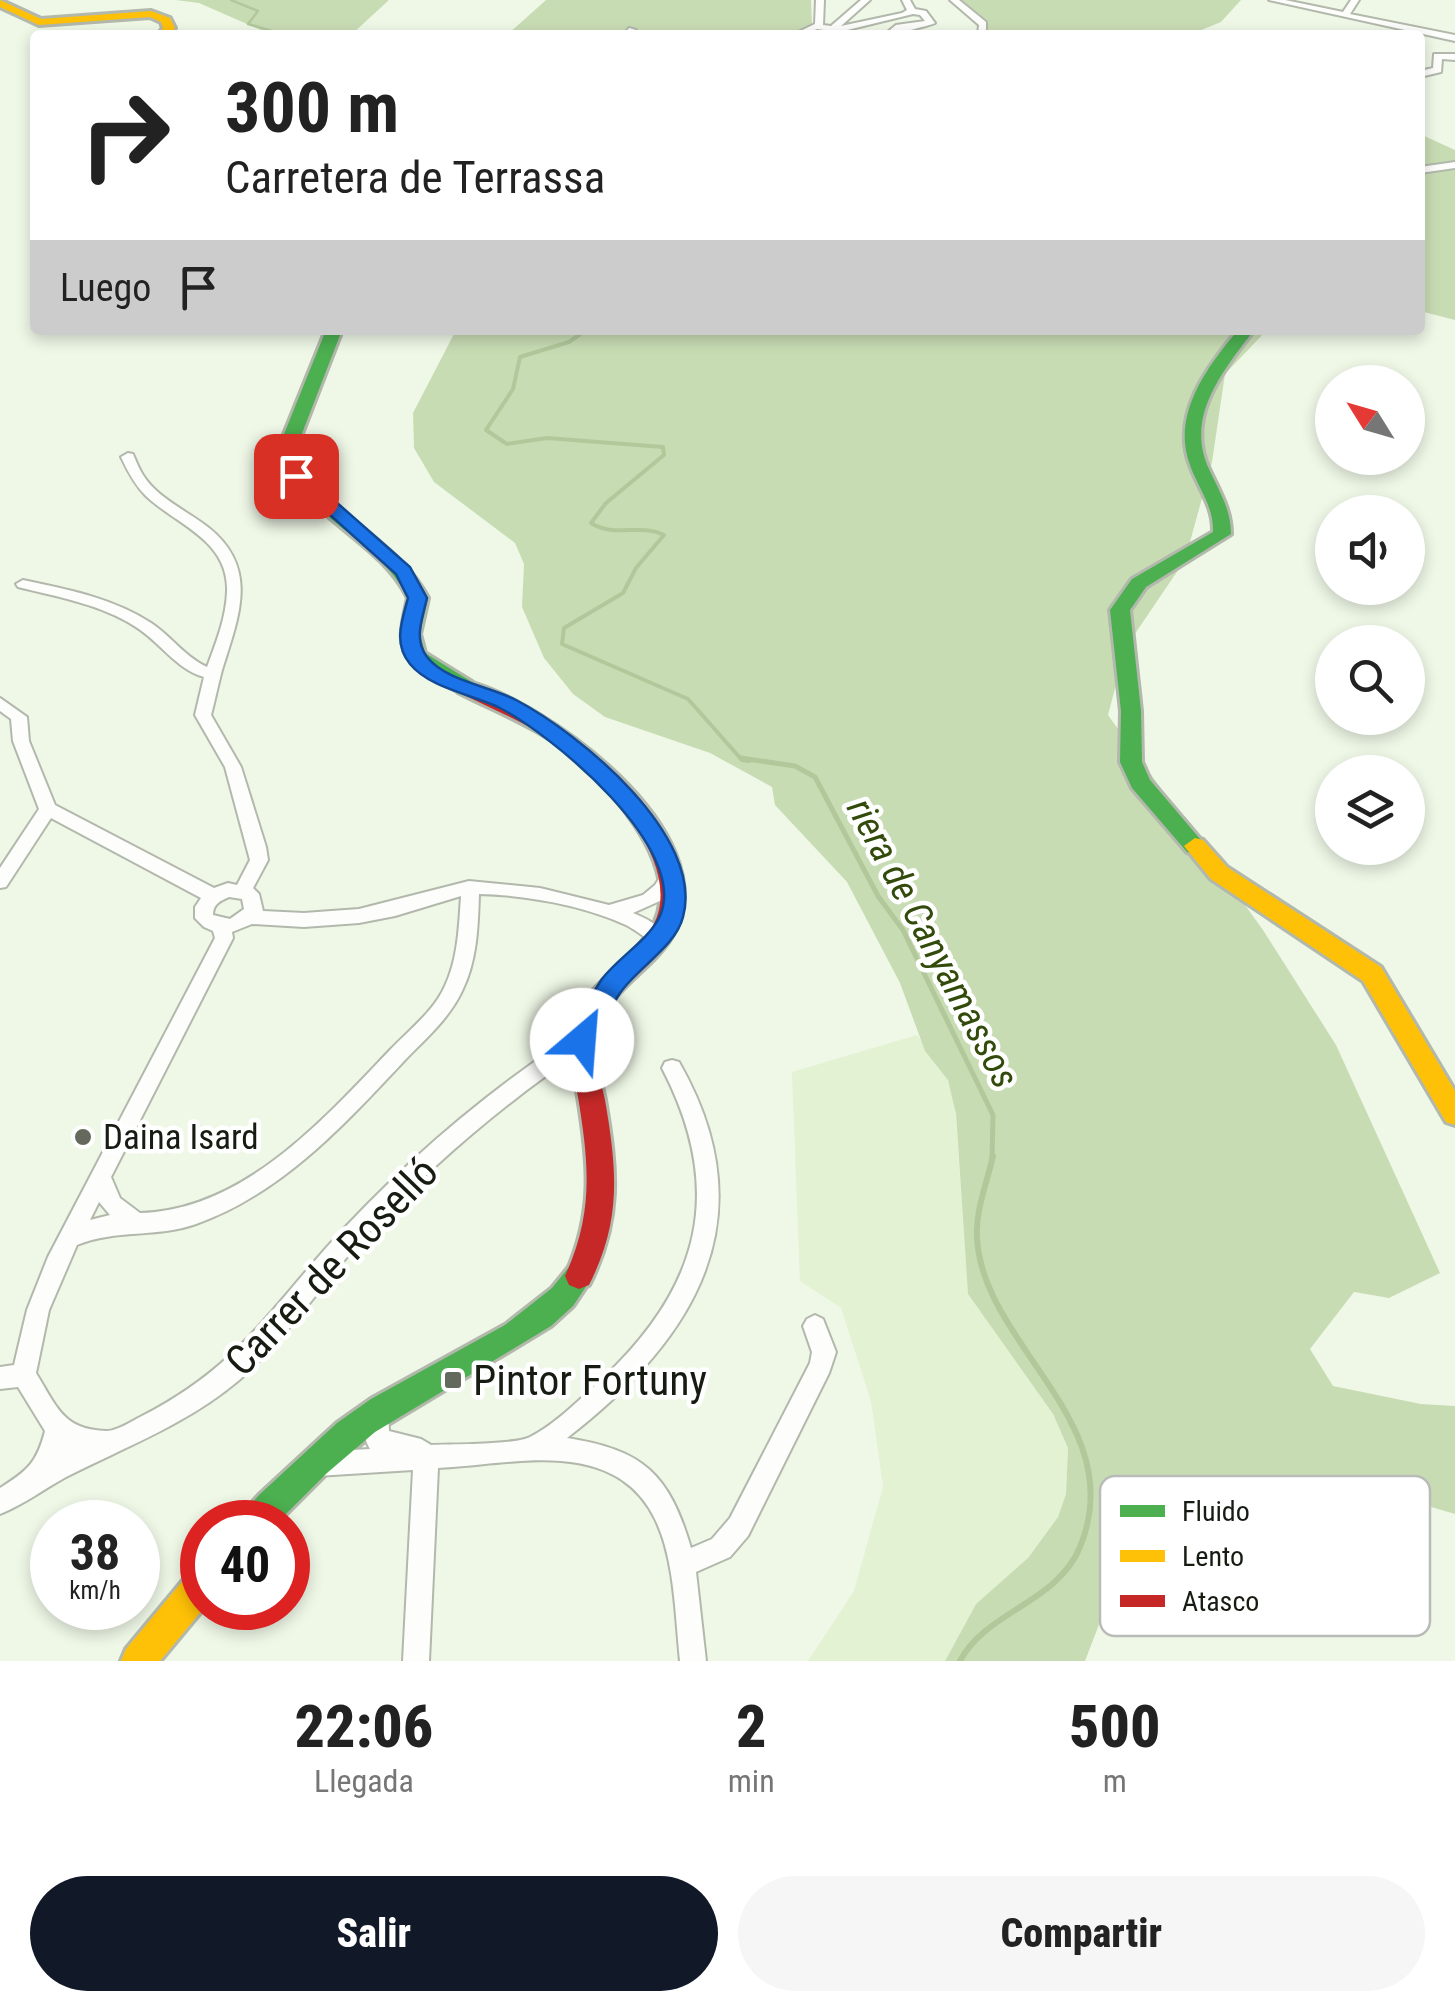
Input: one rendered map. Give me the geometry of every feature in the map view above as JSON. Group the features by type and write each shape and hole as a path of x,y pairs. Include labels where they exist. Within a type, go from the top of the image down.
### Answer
{"street":[{"path":"818,26 820,0"},
{"path":"832,29 866,0"},
{"path":"895,30 932,22 912,10 906,0"},
{"path":"954,0 983,24 982,30"},
{"path":"1088,0 1108,0"},
{"path":"1273,0 1415,30"},
{"path":"1344,16 1355,0"},
{"path":"0,3 39,22 156,15 168,23 166,30"},
{"path":"808,30 818,26 832,29 912,10"},
{"path":"1425,32 1455,38"},
{"path":"1425,73 1438,70 1437,56 1455,57"},
{"path":"1425,169 1455,165"},
{"path":"278,1500 313,1464 376,1412 531,1322 574,1284 586,1266 600,1224 602,1197 582,1040 611,986 659,938 677,904 672,872 629,802 564,738 506,703 438,676 417,660 408,636 418,598 404,572 296,476 287,449 332,335"},
{"path":"1241,335 1224,354 1193,413 1194,454 1216,494 1222,534 1208,546 1150,574 1132,589 1120,610 1132,768 1210,866 1372,974 1455,1114"},
{"path":"128,457 144,490 218,542 230,562 233,599 203,714 233,767 257,848 259,860 244,890"},
{"path":"23,584 120,612 163,640 192,671 213,674"},
{"path":"0,703 18,717 21,741 48,809 213,896 244,890 254,898 249,917"},
{"path":"0,882 48,809"},
{"path":"604,911 652,900 665,888 672,872"},
{"path":"213,896 203,912 208,922 222,926 249,917 289,921 342,918 470,888 513,890 646,924 659,938"},
{"path":"73,1237 98,1224 176,1220 232,1198 344,1111 452,994 469,925 470,888"},
{"path":"109,1441 81,1440 57,1429 12,1377 56,1264 224,938 222,926"},
{"name":"Carrer de Roselló","path":"0,1502 38,1476 174,1410 228,1376 271,1333 338,1251 411,1179 529,1073 582,1040"},
{"path":"534,1450 606,1395 637,1365 670,1325 701,1260 708,1198 698,1119 672,1068"},
{"path":"102,1180 111,1204 134,1221"},
{"path":"682,1565 721,1548 739,1527 822,1365 824,1352 815,1326"},
{"path":"376,1412 377,1440 434,1456"},
{"path":"38,1476 52,1456 57,1429"},
{"path":"313,1464 594,1450 638,1468 658,1491 682,1565 693,1661"},
{"path":"416,1661 434,1456"},
{"path":"138,1661 180,1610"}],"green space":[{"path":"176,0 389,0 356,30 261,30 199,3"},
{"path":"546,0 811,0 812,25 801,30 513,30"},
{"path":"962,0 1241,0 1221,22 1201,30 987,30 986,20"},
{"path":"1425,136 1455,150 1455,320 1425,312"},
{"path":"453,335 1262,335 1225,374 1212,462 1185,560 1126,647 1108,715 1263,930 1336,1045 1440,1273 1389,1298 1354,1292 1310,1349 1333,1386 1421,1404 1455,1406 1455,1514 1430,1507 1430,1476 1100,1476 1100,1622 1085,1661 945,1661 976,1604 1028,1558 1058,1517 1066,1494 1068,1448 1053,1414 968,1294 956,1114 948,1080 925,1051 900,983 847,882 775,805 772,787 710,753 605,717 573,694 544,658 522,607 524,564 515,543 434,482 414,448 413,413"},
{"path":"917,1035 948,1080 955,1106 968,1294 1053,1414 1068,1448 1066,1494 1058,1517 1028,1558 976,1604 945,1661 808,1661 854,1591 883,1487 871,1401 841,1308 800,1281 792,1072"}],"waterway":[{"name":"riera de Canyamassos","path":"231,0 258,11 248,24 269,30"},
{"name":"riera de Canyamassos","path":"579,335 569,342 520,357 513,389 486,430 507,444 547,438 663,447 664,455 606,503 591,523 609,530 646,530 664,535 636,568 623,593 564,628 562,644 688,699 742,760 749,761"},
{"name":"riera de Canyamassos","path":"741,758 795,766 815,777 878,896 903,930 993,1115 992,1159"},
{"name":"riera de Canyamassos","path":"960,1661 986,1630 1039,1594 1069,1566 1080,1547 1091,1503 1086,1462 1072,1424 1003,1315 986,1278 977,1229 993,1156"}],"traffic: fast":[{"path":"332,335 287,449 292,466 318,499 404,573 418,598 410,634 416,656 465,687"},
{"path":"1195,846 1140,783 1131,762 1131,711 1120,610 1139,583 1222,534 1218,505 1192,444 1193,426 1213,374 1242,335"},
{"path":"278,1500 364,1421 516,1334 562,1297 579,1276"}],"traffic: slow":[{"path":"0,3 39,22 151,14 166,20 168,30"},
{"path":"1195,846 1219,873 1372,974 1455,1114"},
{"path":"138,1661 180,1610"}],"traffic: jam":[{"path":"465,687 549,729 602,771 644,822 670,878 672,905 664,929 602,996 585,1026 582,1051 601,1185 597,1232 579,1276"}],"place":[{"name":"Daina Isard","path":"83,1137"},
{"name":"Pintor Fortuny","path":"453,1380"}],"route":[{"path":"296,476 404,572 418,598 408,636 417,660 438,676 506,703 564,738 629,802 672,872 677,904 670,921 659,938 611,986 582,1040"}]}
